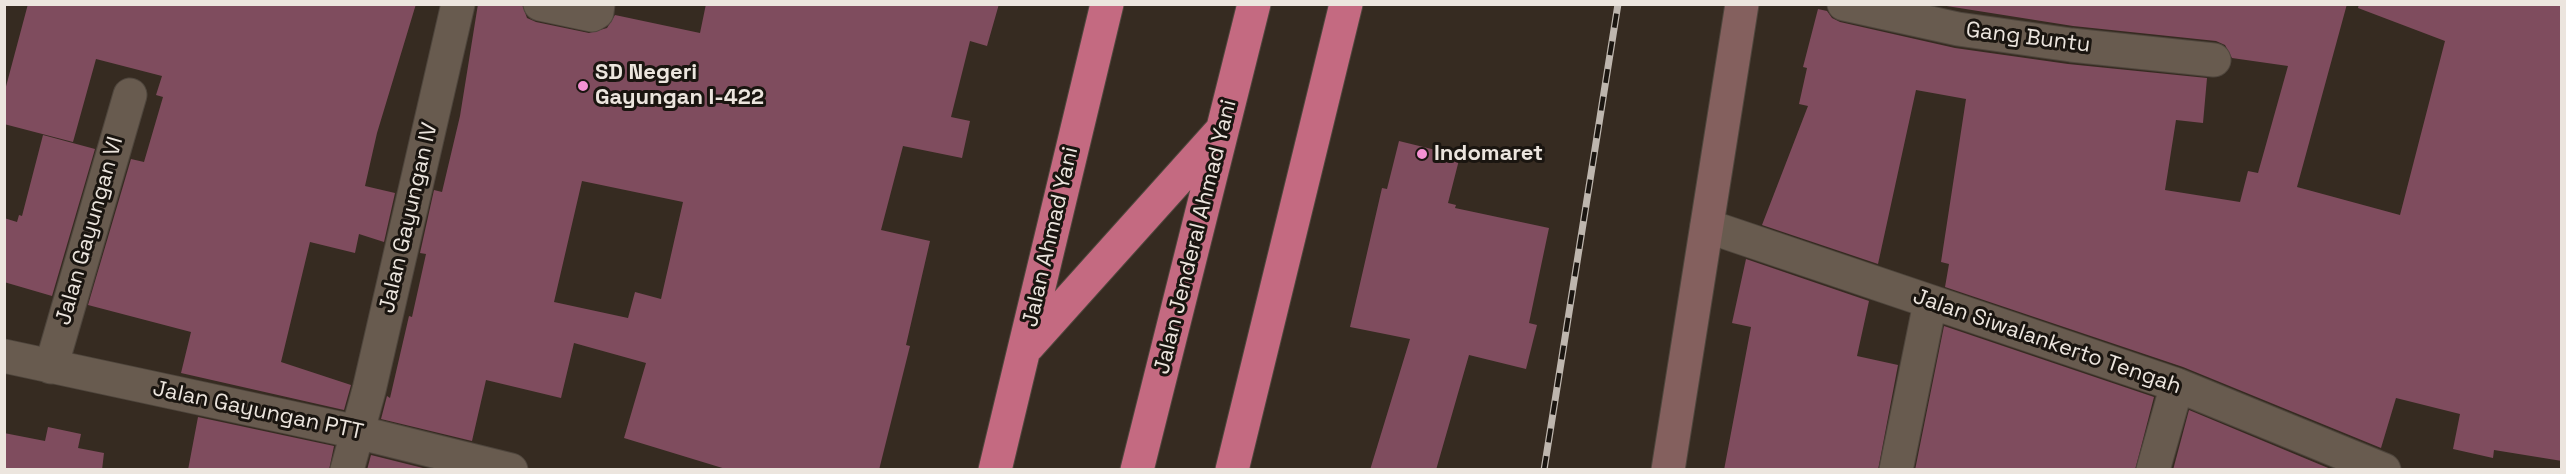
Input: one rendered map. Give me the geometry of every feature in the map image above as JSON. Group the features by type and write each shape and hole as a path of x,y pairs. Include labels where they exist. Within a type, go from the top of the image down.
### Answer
{"highway":[{"name":"Jalan Ahmad Yani","path":"995,470 1107,4"},
{"name":"Jalan Jenderal Ahmad Yani","path":"1137,470 1254,4"},
{"path":"1232,470 1346,4"},
{"path":"1024,349 1224,126"}],"street":[{"name":"Jalan Gayungan IV","path":"347,470 458,4"},
{"path":"540,4 592,15 597,12 598,4"},
{"path":"1668,470 1742,4"},
{"name":"Gang Buntu","path":"1844,4 1958,29 2214,60"},
{"name":"Jalan Gayungan VI","path":"51,367 130,95"},
{"name":"Jalan Siwalankerto Tengah","path":"1707,226 2177,385 2384,470"},
{"path":"1896,470 1930,303"},
{"name":"Jalan Gayungan PTT","path":"4,356 357,432 511,470"},
{"path":"2153,470 2177,385"}],"building":[{"path":"28,4 416,4 377,133 365,186 395,193 384,242 359,234 355,253 310,242 281,362 351,385 344,410 181,373 191,332 88,305 131,159 144,162 163,97 156,95 162,76 96,59 73,142 4,124 4,94"},
{"path":"478,4 522,4 527,18 536,22 589,33 607,28 615,15 700,33 706,4 999,4 987,46 970,41 951,117 970,121 962,158 903,146 881,230 930,241 906,345 910,346 879,470 729,470 624,438 646,363 574,343 561,398 486,380 472,441 381,419 387,396 390,398 409,316 412,317 426,254 420,253 434,190 442,192 460,116","holes":["582,181 683,202 661,299 635,292 628,318 554,302"]},
{"path":"1934,4 2347,4 2297,187 2400,215 2445,41 2358,8 2359,4 2562,4 2562,461 2494,450 2493,458 2453,449 2460,414 2396,398 2381,448 2183,367 1945,287 1949,264 1941,262 1966,99 1916,90 1878,264 1762,225 1808,106 1799,104 1807,68 1803,67 1818,9 1827,11 1832,18 1840,22 1955,48 2068,64 2207,78 2203,123 2176,120 2165,190 2240,202 2248,171 2258,173 2288,66 2232,58 2225,45 2216,41 2073,26"},
{"path":"43,135 95,149 52,296 4,282 4,218 17,222 19,215 22,216"},
{"path":"1399,141 1460,156 1448,203 1456,205 1455,208 1549,228 1529,323 1537,325 1526,369 1469,355 1436,470 1370,470 1410,339 1350,327 1382,188 1387,189"},
{"path":"1746,259 1869,301 1857,356 1898,365 1878,470 1724,470 1751,327 1732,323"},
{"path":"1944,326 2154,397 2135,470 1915,470"},
{"path":"2189,410 2333,470 2173,470"},
{"path":"198,417 334,446 329,470 188,470"},
{"path":"48,427 81,434 78,448 104,453 102,470 4,470 4,433 45,441"},
{"path":"371,455 431,470 367,470"}],"railway":[{"path":"1544,470 1618,4"}],"place":[{"name":"SD Negeri Gayungan I-422","path":"583,86"},
{"name":"Indomaret","path":"1422,154"}]}
